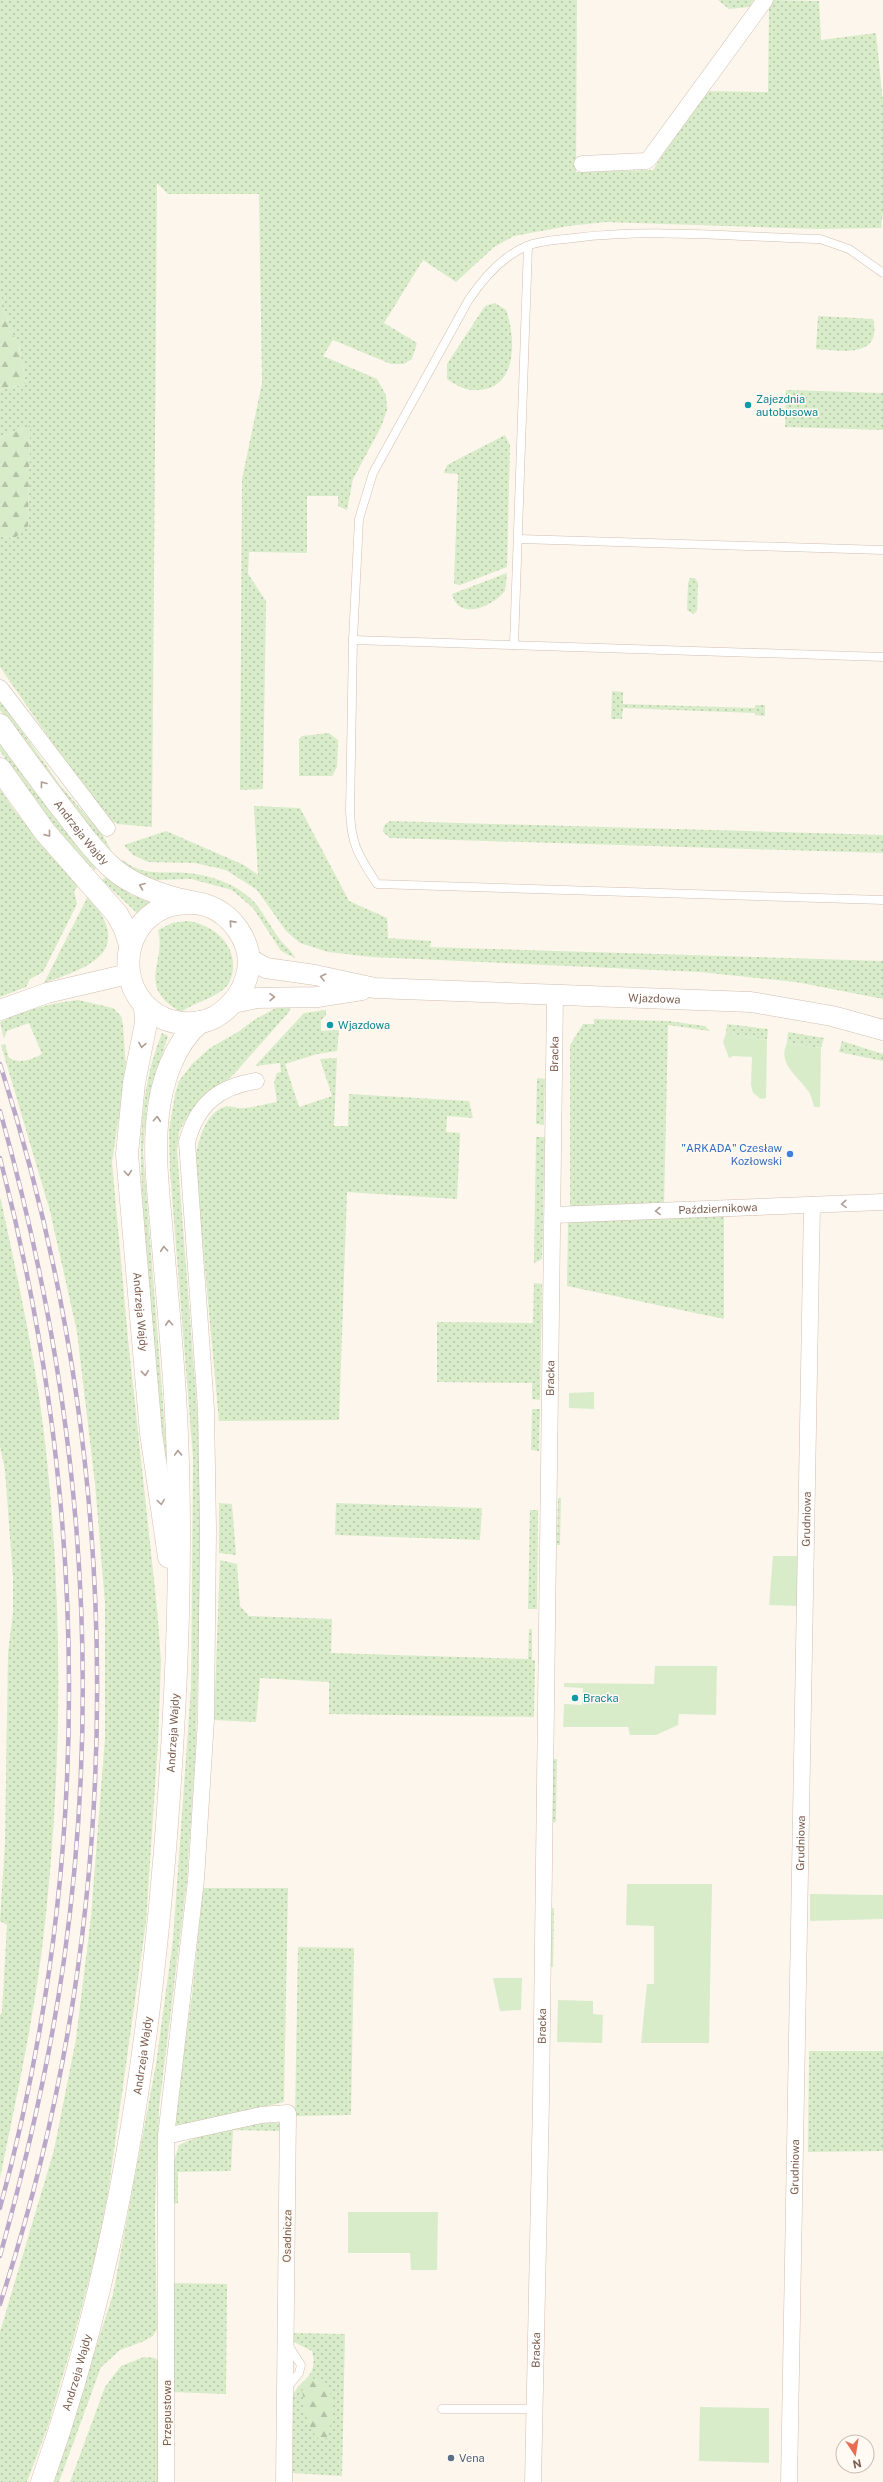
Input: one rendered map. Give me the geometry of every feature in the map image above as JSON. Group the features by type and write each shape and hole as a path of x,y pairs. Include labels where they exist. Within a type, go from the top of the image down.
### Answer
{"main road":[{"name":"Andrzeja Wajdy","path":"0,725 86,839 108,864 130,882 192,903 206,905 230,920 239,931 248,958 244,987 233,1003 224,1012 200,1022 176,1023 154,1014 145,1006 135,992 128,974 130,945 125,928 117,914 46,832 0,769"},
{"name":"Andrzeja Wajdy","path":"130,945 141,925 151,915 164,908 192,903"},
{"name":"Andrzeja Wajdy","path":"145,1006 146,1023 130,1110 126,1154 151,1433 178,1618"},
{"name":"Andrzeja Wajdy","path":"42,2482 93,2315 124,2181 144,2053 162,1881 176,1698 180,1524 176,1412 157,1177 157,1120 160,1100 171,1064 187,1038 200,1022"}],"street":[{"path":"582,164 646,161 649,159 765,0"},
{"path":"0,688 107,828"},
{"name":"Wjazdowa","path":"248,958 266,968 315,975 375,988 751,1002 832,1016 883,1030"},
{"path":"0,1010 47,993 128,974"},
{"name":"Wjazdowa","path":"233,1003 257,998 316,997 375,988"},
{"name":"Bracka","path":"533,2482 533,2409 541,2093 555,994"},
{"name":"Przepustowa","path":"166,2482 168,2345 166,2136 196,1880 206,1711 208,1529 206,1409 187,1142 191,1128 198,1113 211,1099 230,1087 256,1081"},
{"name":"Październikowa","path":"553,1215 883,1202"},
{"name":"Grudniowa","path":"789,2482 812,1205"},
{"name":"Osadnicza","path":"166,2136 261,2115 288,2114 284,2482"}],"lane":[{"path":"883,273 849,250 820,239 614,233 554,240 528,246 510,255 481,281 468,301 373,473 359,519 353,640 351,835 360,857 377,884 883,900"},
{"path":"514,645 519,539 528,246"},
{"path":"519,539 883,550"},
{"path":"353,640 883,657"},
{"path":"442,2410 533,2409"}],"green space":[{"path":"0,0 577,0 576,172 653,170 703,91 768,92 769,5 773,0 819,1 821,40 876,33 883,102 883,211 881,228 818,229 606,222 568,226 514,236 494,247 456,282 423,260 384,323 417,343 412,359 404,364 391,364 333,340 323,356 377,379 386,395 387,410 381,427 353,479 347,510 338,506 338,496 307,496 307,553 249,552 248,574 266,601 263,789 240,790 242,479 262,383 259,194 168,194 157,183 152,827 117,824 101,813 0,667 0,536 14,539 28,525 30,426 0,437 0,390 26,384 19,346 10,329 0,293"},
{"path":"718,0 754,0 749,7 729,9"},
{"path":"0,293 10,329 19,346 26,384 0,390"},
{"path":"495,303 506,310 509,321 512,347 511,360 507,371 501,381 491,387 478,390 462,388 447,379 447,364 485,306"},
{"path":"818,316 873,319 874,332 871,341 865,347 856,350 846,351 816,349"},
{"path":"786,390 883,393 883,430 785,427"},
{"path":"30,426 28,526 14,539 0,536 0,437"},
{"path":"505,435 510,445 507,567 460,585 454,584 458,474 444,473 447,465"},
{"path":"507,573 505,591 493,602 477,609 462,607 456,603 452,594"},
{"path":"690,578 695,578 698,583 697,611 693,614 687,610 688,583"},
{"path":"612,691 623,692 623,704 755,708 755,705 765,705 765,716 755,715 755,713 623,708 622,719 611,719"},
{"path":"0,700 60,785 102,834 112,852 65,802 0,710"},
{"path":"329,733 338,740 337,767 332,776 299,776 299,739 302,736"},
{"path":"0,738 99,865 94,870 60,833 0,751"},
{"path":"0,789 15,811 78,886 74,891 77,904 43,972 30,979 26,987 0,997"},
{"path":"254,806 300,808 349,901 387,918 388,938 431,941 430,947 883,961 883,999 796,982 700,972 372,957 328,952 300,943 286,931 257,890 226,870 195,863 148,862 133,855 124,845 166,831 244,865 258,875"},
{"path":"391,821 883,835 883,853 390,838 383,832 383,830 384,826"},
{"path":"123,860 138,869 146,871 187,873 206,876 224,882 242,891 256,904 280,940 295,958 281,951 253,908 232,890 191,879 157,880 143,878 118,863"},
{"path":"108,875 131,895 153,901 139,915 102,880"},
{"path":"88,896 101,915 108,930 107,943 102,953 92,962 78,970 44,983"},
{"path":"187,921 205,926 220,936 231,951 233,970 229,984 226,987 210,998 181,1012 167,1002 159,993 156,983 160,942 158,930 172,923"},
{"path":"78,1000 113,1008 121,1016 123,1025 126,1069 112,1162 128,1339 157,1608 161,1661 158,1743 146,1922 108,2193 96,2253 74,2337 48,2426 27,2482 0,2482 0,2332 54,2150 76,2039 91,1917 105,1738 105,1603 95,1483 77,1332 50,1211 1,1045 5,1044 9,1058 13,1060 22,1061 42,1054 29,1023 7,1031 4,1039 0,1022 18,1014 38,1008"},
{"path":"292,1004 289,1012 233,1075 188,1115 179,1132 177,1151 198,1420 202,1523 196,1743 187,1880 159,2108 155,2209 157,2329 153,2336 120,2350 101,2367 59,2482 53,2482 113,2294 156,2064 173,1940 191,1688 193,1458 170,1171 169,1131 175,1094 179,1081 192,1064 210,1048 238,1032 254,1020 274,1009"},
{"path":"326,1010 326,1015 321,1020 321,1031 339,1030 337,1051 317,1054 285,1064 299,1107 332,1096 320,1059 337,1058 334,1126 348,1126 349,1094 469,1101 473,1118 447,1116 446,1132 460,1133 457,1199 347,1192 339,1420 219,1421 195,1160 200,1137 211,1116 226,1106 245,1108 277,1102 274,1083 277,1073 281,1072 280,1063 255,1066 304,1013"},
{"path":"594,1019 669,1021 705,1026 710,1031 668,1025 664,1206 570,1207 570,1045 583,1024 594,1024"},
{"path":"727,1024 768,1029 767,1040 726,1033"},
{"path":"788,1032 824,1038 821,1048 787,1043"},
{"path":"162,1033 168,1036 147,1106 143,1151 167,1455 169,1523 144,1220 141,1157 145,1094 152,1064"},
{"path":"726,1033 767,1040 766,1098 761,1099 753,1093 751,1085 752,1057 733,1056 729,1058 723,1042"},
{"path":"842,1041 883,1054 883,1061 839,1052"},
{"path":"787,1043 821,1048 820,1107 814,1107 809,1092 787,1064 785,1050"},
{"path":"537,1078 545,1079 544,1125 536,1124"},
{"path":"536,1137 545,1137 542,1259 534,1263"},
{"path":"0,1196 38,1387 46,1451 52,1510 58,1628 58,1687 55,1806 45,1923 37,1987 26,2051 0,2178 0,2015 2,2012 7,1925 0,1921 5,1843 8,1653 13,1612 13,1578 5,1470 0,1446"},
{"path":"724,1215 724,1319 567,1286 568,1222"},
{"path":"534,1283 542,1284 540,1400 532,1399 532,1383 437,1382 437,1322 533,1323"},
{"path":"594,1392 594,1409 569,1408 569,1393"},
{"path":"532,1409 540,1409 539,1451 531,1450"},
{"path":"558,1498 561,1498 560,1545 557,1545"},
{"path":"219,1503 232,1504 236,1555 219,1553"},
{"path":"336,1503 482,1508 480,1540 335,1535"},
{"path":"530,1510 538,1510 537,1609 528,1609"},
{"path":"773,1556 800,1556 797,1606 769,1605"},
{"path":"220,1560 237,1564 240,1606 249,1616 332,1619 331,1653 528,1659 529,1629 532,1629 532,1660 535,1660 534,1717 329,1714 329,1682 260,1678 256,1722 214,1720"},
{"path":"655,1666 717,1666 716,1715 679,1714 678,1725 656,1735 630,1735 628,1727 563,1727 564,1704 582,1705 583,1688 564,1687 564,1683 654,1684"},
{"path":"553,1759 557,1759 556,1822 552,1823"},
{"path":"627,1884 712,1884 709,2043 641,2043 647,1984 654,1984 654,1926 626,1925"},
{"path":"203,1888 288,1888 284,2102 173,2129 192,1995"},
{"path":"810,1894 883,1895 883,1919 810,1921"},
{"path":"549,1908 554,1908 553,1967 548,1967"},
{"path":"298,1947 354,1948 351,2115 295,2116"},
{"path":"493,1978 522,1978 521,2010 500,2011"},
{"path":"558,2000 593,2001 593,2014 603,2015 602,2043 557,2042"},
{"path":"809,2051 883,2051 883,2151 808,2152"},
{"path":"280,2123 283,2131 233,2130 231,2171 178,2172 178,2203 172,2204 174,2161 179,2145 228,2128 255,2124"},
{"path":"348,2212 438,2212 437,2270 411,2270 410,2253 348,2253"},
{"path":"171,2283 227,2284 226,2394 170,2392"},
{"path":"292,2333 345,2334 342,2476 293,2473 291,2426 292,2400 294,2393 310,2374 314,2361 312,2351 292,2341"},
{"path":"144,2357 155,2358 160,2362 162,2482 70,2482 105,2387 121,2366"},
{"path":"316,2378 323,2379 327,2385 330,2392 332,2406 328,2437 321,2441 311,2429 308,2422 302,2390 302,2383"},
{"path":"700,2407 769,2408 769,2463 699,2461"}],"railway":[{"path":"0,1064 42,1216 72,1370 91,1527 97,1684 91,1842 73,1998 43,2153 0,2304"},
{"path":"0,1111 27,1216 49,1321 66,1426 77,1532 82,1638 82,1745 76,1852 64,1960 45,2072 0,2256"},
{"path":"0,1158 30,1289 51,1420 64,1551 69,1683 65,1815 52,1947 31,2078 0,2208"}],"place":[{"name":"Zajezdnia autobusowa","path":"748,405"},
{"name":"Wjazdowa","path":"330,1025"},
{"name":"\"ARKADA\" Czesław Kozłowski","path":"790,1154"},
{"name":"Bracka","path":"575,1698"},
{"name":"Vena","path":"451,2458"}]}
